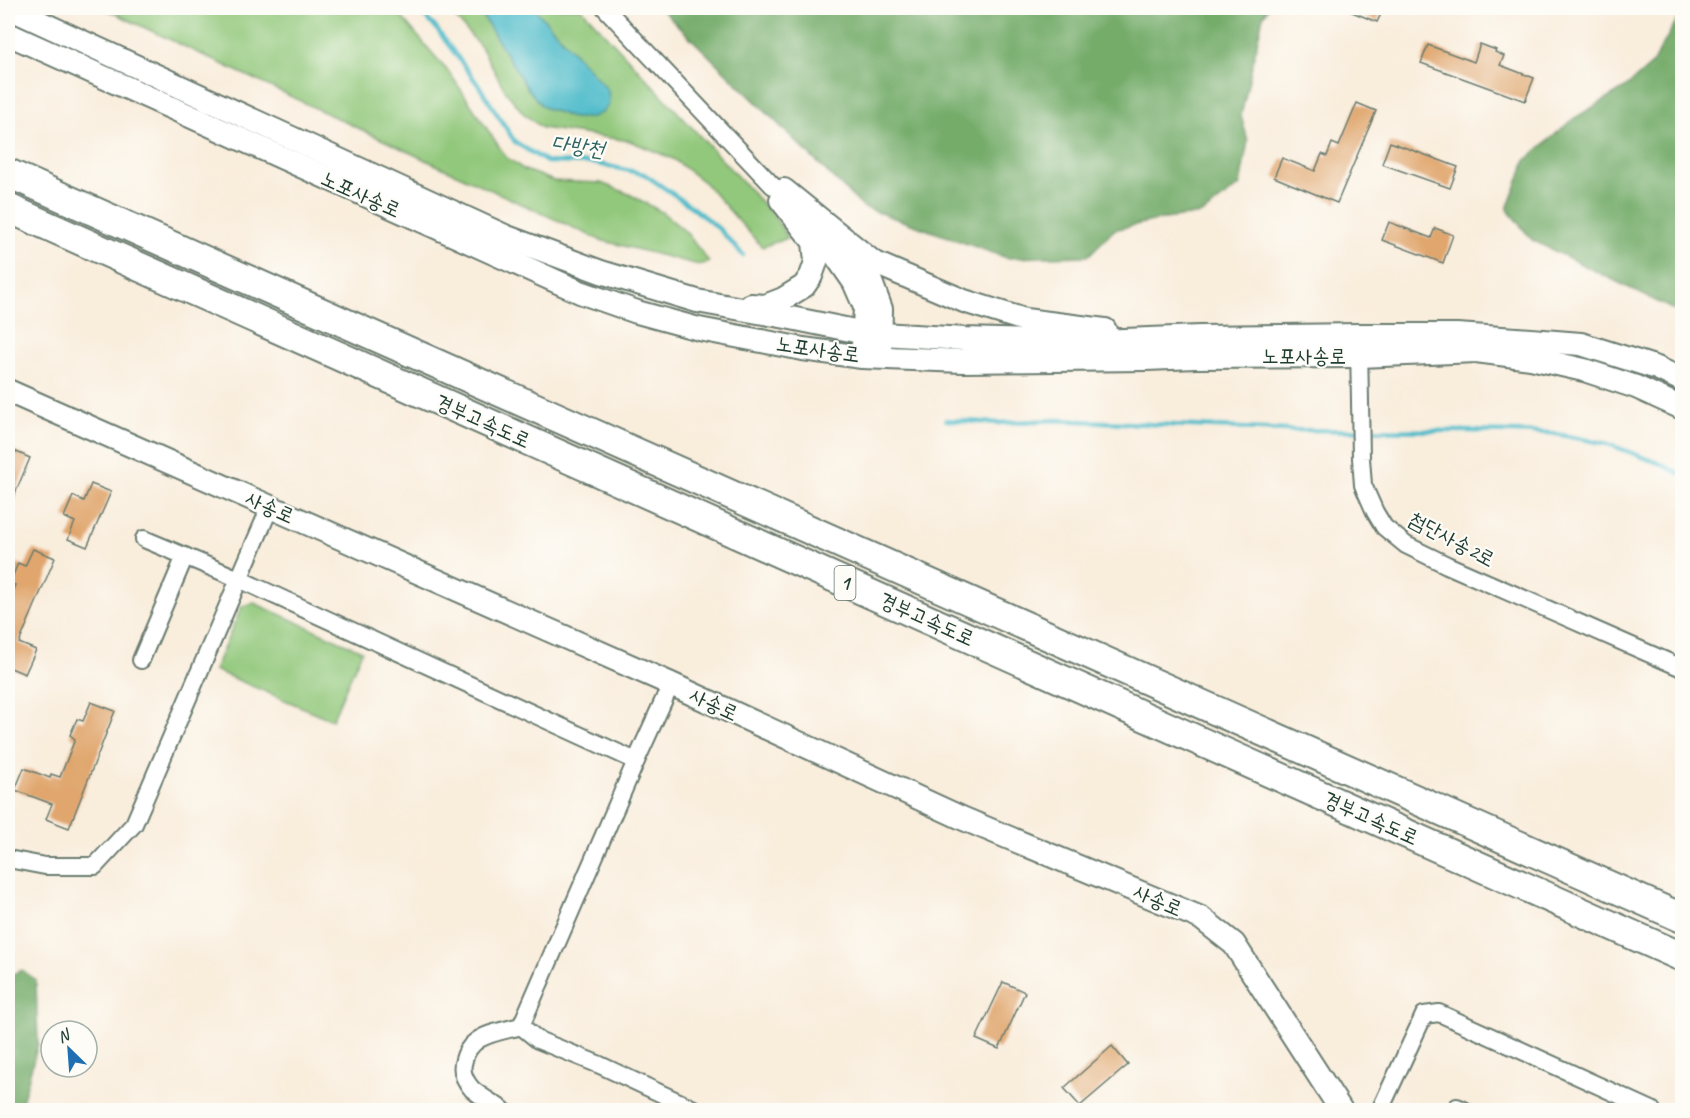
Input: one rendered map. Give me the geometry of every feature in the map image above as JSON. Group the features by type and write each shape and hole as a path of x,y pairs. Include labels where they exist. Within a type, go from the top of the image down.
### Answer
{"highway":[{"name":"경부고속도로","path":"8,173 1683,918"},
{"name":"경부고속도로","path":"8,208 1683,957"}],"main road":[{"name":"노포사송로","path":"9,8 507,237 601,272 697,301 786,317 872,346 963,361 1359,345 1457,335 1581,344 1658,368 1683,380"},
{"name":"노포사송로","path":"8,34 580,292 638,312 699,329 803,349 1166,339 1476,351 1531,358 1584,370 1626,384 1683,408"},
{"path":"710,304 765,306 804,286 811,276 816,262 813,242 778,191"},
{"path":"778,191 873,262 964,301 1025,320 1166,339"},
{"path":"778,191 853,255 871,282 881,309 872,346"},
{"name":"사송로","path":"8,391 671,684 964,819 1201,918 1234,944 1341,1110"}],"street":[{"path":"605,8 778,191"},
{"name":"첨단사송2로","path":"1359,345 1363,485 1384,527 1406,545 1480,580 1683,668"},
{"path":"8,859 45,866 95,866 134,824 270,507"},
{"path":"144,539 239,579 636,761"},
{"path":"141,660 185,556"},
{"path":"521,1026 671,684"},
{"path":"1380,1110 1424,1015 1439,1013 1652,1110"},
{"path":"503,1110 474,1090 467,1083 461,1070 465,1053 473,1041 521,1026"},
{"path":"521,1026 538,1040 600,1065 696,1110"},
{"path":"1456,1110 1457,1107 1464,1110"}],"green space":[{"path":"103,8 394,8 451,75 506,157 525,170 554,181 601,183 629,194 662,212 686,232 709,262 699,265 600,240"},
{"path":"447,8 581,8 775,217 788,238 762,247 705,183 673,159 630,141 542,128 524,114 506,92 481,47"},
{"path":"660,8 1268,8 1263,16 1241,116 1248,141 1240,185 1202,214 1157,220 1114,230 1088,256 1007,258 863,207"},
{"path":"1681,8 1682,314 1532,240 1507,209 1526,160 1573,119 1625,88 1652,64 1678,18"},
{"path":"254,603 362,651 332,720 214,670 242,606"},
{"path":"22,970 36,980 38,1044 20,1110 8,1110 8,976"}],"water":[{"path":"475,8 534,8 608,90 609,104 602,113 590,118 573,118 543,107 527,88 482,15"}],"building":[{"path":"1342,8 1384,8 1377,22"},
{"path":"1480,44 1504,56 1500,65 1534,78 1525,101 1421,63 1428,45 1474,62"},
{"path":"1357,103 1376,111 1337,203 1274,177 1282,158 1315,171 1322,154 1327,156 1332,143 1339,146"},
{"path":"1390,142 1458,167 1450,188 1382,164"},
{"path":"1389,222 1431,238 1435,228 1453,235 1443,263 1382,240"},
{"path":"10,449 30,458 8,510 8,456"},
{"path":"91,484 111,492 87,547 68,539 75,522 64,517 73,496 84,501"},
{"path":"33,549 55,558 19,643 36,650 25,674 8,667 8,602 15,585 10,583 18,563 25,566"},
{"path":"91,702 115,711 69,828 46,819 52,804 15,790 24,768 50,778 51,774 60,777 75,739 70,735 77,719 83,721"},
{"path":"1003,982 1025,992 999,1049 976,1039"},
{"path":"1112,1046 1128,1065 1080,1106 1064,1088"}],"waterway":[{"name":"다방천","path":"416,8 436,28 479,86 515,142 547,162 594,163 644,174 718,228 743,255"},
{"path":"946,420 999,423 1055,420 1286,430 1551,433 1608,444 1661,464 1682,475"}]}
